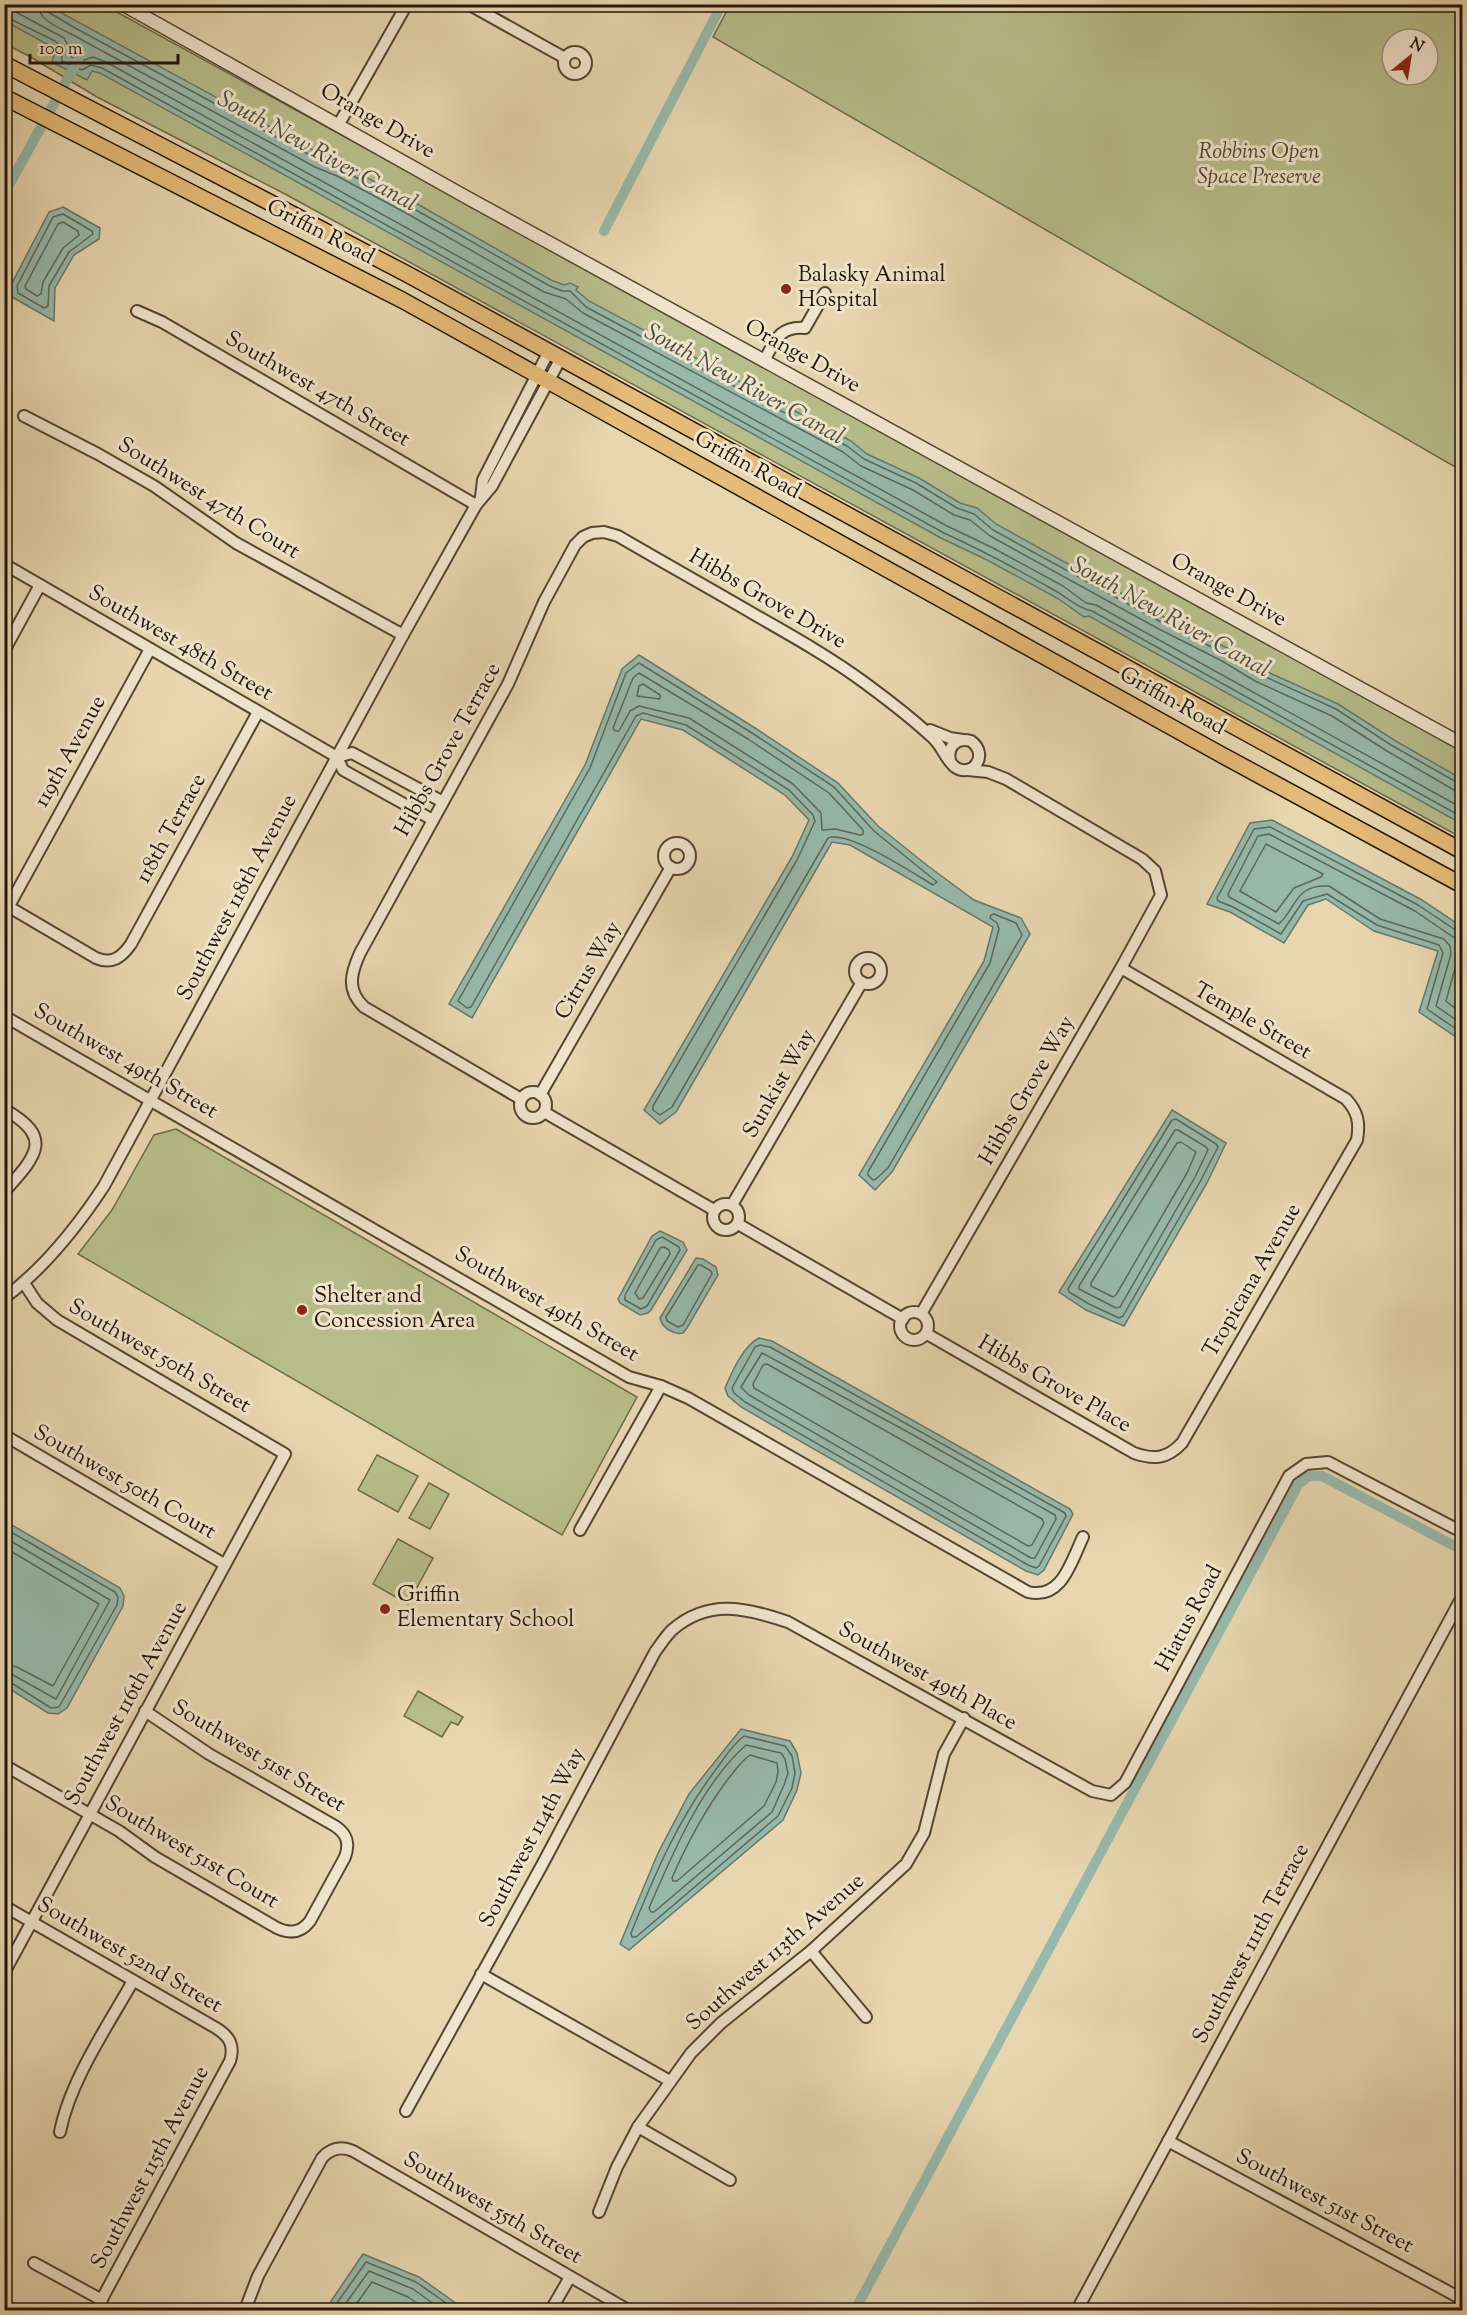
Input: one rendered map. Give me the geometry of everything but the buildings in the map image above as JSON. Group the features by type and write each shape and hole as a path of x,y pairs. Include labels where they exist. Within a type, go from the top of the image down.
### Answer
{"main road":[{"name":"Griffin Road","path":"4,64 407,274 1462,851"},
{"name":"Griffin Road","path":"4,97 402,300 1231,760 1462,885"}],"street":[{"name":"Orange Drive","path":"122,4 466,197 1462,744"},
{"path":"339,124 406,4"},
{"path":"468,4 565,58"},
{"path":"764,361 785,330 791,327 805,328 825,293"},
{"name":"Southwest 47th Street","path":"137,311 162,322 479,501"},
{"name":"Southwest 118th Avenue","path":"4,1298 44,1264 105,1186 403,635 479,501 492,486 555,355"},
{"name":"Southwest 47th Court","path":"24,416 154,486 236,543 403,635"},
{"name":"Hibbs Grove Drive","path":"592,533 604,532 618,536 814,649 845,669 914,722 937,741 950,761"},
{"name":"Hibbs Grove Terrace","path":"521,1099 364,1007 353,991 350,978 518,664 544,602 572,550 578,541 592,533"},
{"name":"Southwest 48th Street","path":"4,564 337,757 343,770 433,820"},
{"path":"4,651 40,585"},
{"name":"119th Avenue","path":"7,905 150,649"},
{"name":"118th Terrace","path":"7,905 106,961 114,960 125,952 258,712"},
{"name":"Hibbs Grove Drive","path":"914,722 944,736 963,740"},
{"path":"963,740 974,743 989,764 1006,779 988,772 955,767 950,761 951,747 963,740"},
{"path":"967,770 976,764 979,757 978,749"},
{"name":"Southwest 48th Street","path":"337,757 352,753 443,802"},
{"name":"Hibbs Grove Way","path":"921,1314 1161,895 1155,871 1142,860 1006,779"},
{"name":"Citrus Way","path":"540,1095 671,867"},
{"name":"Temple Street","path":"1121,968 1346,1099 1354,1107 1358,1116"},
{"name":"Sunkist Way","path":"732,1205 862,982"},
{"name":"Southwest 49th Street","path":"4,1016 629,1377 661,1386 688,1398 1028,1592 1040,1595 1050,1592 1061,1582 1083,1537"},
{"path":"527,1093 540,1095 545,1101 544,1112 536,1118 528,1118 521,1112 521,1099 527,1093"},
{"path":"4,1108 25,1121 35,1136 34,1152 4,1192"},
{"path":"544,1112 714,1210"},
{"name":"Tropicana Avenue","path":"1165,1456 1175,1451 1182,1443 1357,1140 1358,1116"},
{"path":"724,1204 732,1205 739,1215 738,1224 732,1230 719,1229 714,1223 714,1210 724,1204"},
{"path":"738,1224 903,1319"},
{"name":"Southwest 50th Street","path":"24,1283 37,1303 57,1320 285,1454"},
{"path":"911,1313 921,1314 928,1324 927,1334 914,1341 905,1337 900,1329 903,1319 911,1313"},
{"name":"Hibbs Grove Place","path":"927,1334 1134,1453 1156,1459 1165,1456"},
{"path":"580,1530 661,1386"},
{"name":"Southwest 50th Court","path":"4,1435 224,1564"},
{"name":"Southwest 116th Avenue","path":"4,1973 285,1454"},
{"name":"Hiatus Road","path":"1111,1795 1125,1783 1289,1476 1306,1464 1328,1462 1462,1532"},
{"name":"Southwest 111th Terrace","path":"1077,2310 1462,1597"},
{"name":"Southwest 49th Place","path":"718,1608 754,1611 788,1622 1092,1791 1111,1795"},
{"name":"Southwest 114th Way","path":"406,2111 541,1867 655,1652 672,1630 696,1616 718,1608"},
{"name":"Southwest 51st Street","path":"145,1711 208,1754 335,1826 347,1839 347,1851 310,1921 303,1929 296,1932"},
{"name":"Southwest 113th Avenue","path":"599,2212 617,2167 638,2127 691,2053 721,2024 811,1950 906,1864 924,1833 944,1754 964,1718"},
{"name":"Southwest 51st Court","path":"4,1765 89,1813 155,1857 277,1928 296,1932"},
{"name":"Southwest 52nd Street","path":"4,1906 216,2028 231,2042"},
{"path":"811,1950 866,2018"},
{"path":"481,1974 670,2080"},
{"path":"60,2132 72,2094 133,1981"},
{"name":"Southwest 115th Avenue","path":"99,2305 230,2061 233,2050 231,2042"},
{"path":"638,2127 730,2180"},
{"name":"Southwest 51st Street","path":"1168,2140 1462,2299"},
{"name":"Southwest 55th Street","path":"245,2310 258,2276 322,2158 334,2149 344,2148 354,2151 628,2310"},
{"path":"34,2263 99,2305"},
{"path":"551,2310 570,2277"}],"green space":[{"path":"4,5 104,5 1462,749 1462,838 285,194 97,97 5,44"},
{"name":"Robbins Open Space Preserve","path":"730,5 1462,5 1462,471 713,37"},
{"path":"176,1129 637,1397 562,1535 78,1254 112,1210 154,1135"},
{"path":"377,1455 418,1476 398,1512 358,1490"},
{"path":"429,1483 449,1494 430,1529 409,1518"},
{"path":"398,1539 433,1558 408,1604 373,1584"},
{"path":"418,1691 463,1717 458,1725 451,1722 442,1737 404,1716"}],"water":[{"name":"South New River Canal","path":"4,5 47,5 322,155 412,201 551,280 564,285 570,283 578,287 576,290 589,301 851,441 867,454 919,478 960,503 977,508 996,524 1164,617 1229,649 1261,669 1338,704 1394,740 1462,779 1462,824 1089,616 1084,617 1057,598 941,538 100,73 92,71 87,80 52,62 56,49 5,21"},
{"path":"63,207 100,228 99,239 74,255 55,288 54,321 12,297 11,285 49,212"},
{"path":"639,655 838,783 878,826 928,866 974,900 1021,918 1030,934 892,1172 875,1190 859,1175 984,961 993,927 850,845 832,842 676,1112 660,1124 644,1110 792,857 809,820 785,795 683,730 641,719 472,1018 449,1004 585,765 622,669"},
{"path":"1272,820 1422,900 1462,927 1462,1041 1419,1012 1438,951 1374,931 1326,899 1308,905 1284,943 1230,912 1207,904 1250,823"},
{"path":"1172,1110 1226,1143 1207,1183 1124,1326 1086,1310 1059,1292"},
{"path":"660,1231 683,1242 687,1250 651,1310 640,1315 620,1303 618,1299 652,1236"},
{"path":"696,1258 703,1259 716,1267 718,1275 687,1328 683,1333 676,1333 666,1328 660,1318"},
{"path":"759,1338 772,1341 1070,1509 1073,1514 1044,1570 1038,1575 1026,1571 741,1407 728,1396 725,1388 743,1353"},
{"path":"5,1521 120,1588 124,1596 123,1606 67,1708 58,1714 48,1713 5,1686"},
{"path":"741,1729 790,1741 797,1753 801,1773 797,1790 783,1820 629,1950 620,1944 658,1853 689,1794"},
{"path":"363,2254 419,2277 464,2309 325,2310"}],"waterway":[{"path":"604,231 722,4"},
{"path":"4,194 78,60"},
{"path":"855,2310 1298,1485 1309,1476 1322,1476 1462,1550"}],"place":[{"name":"Balasky Animal Hospital","path":"786,289"},
{"name":"Shelter and Concession Area","path":"302,1310"},
{"name":"Griffin Elementary School","path":"385,1609"}]}
